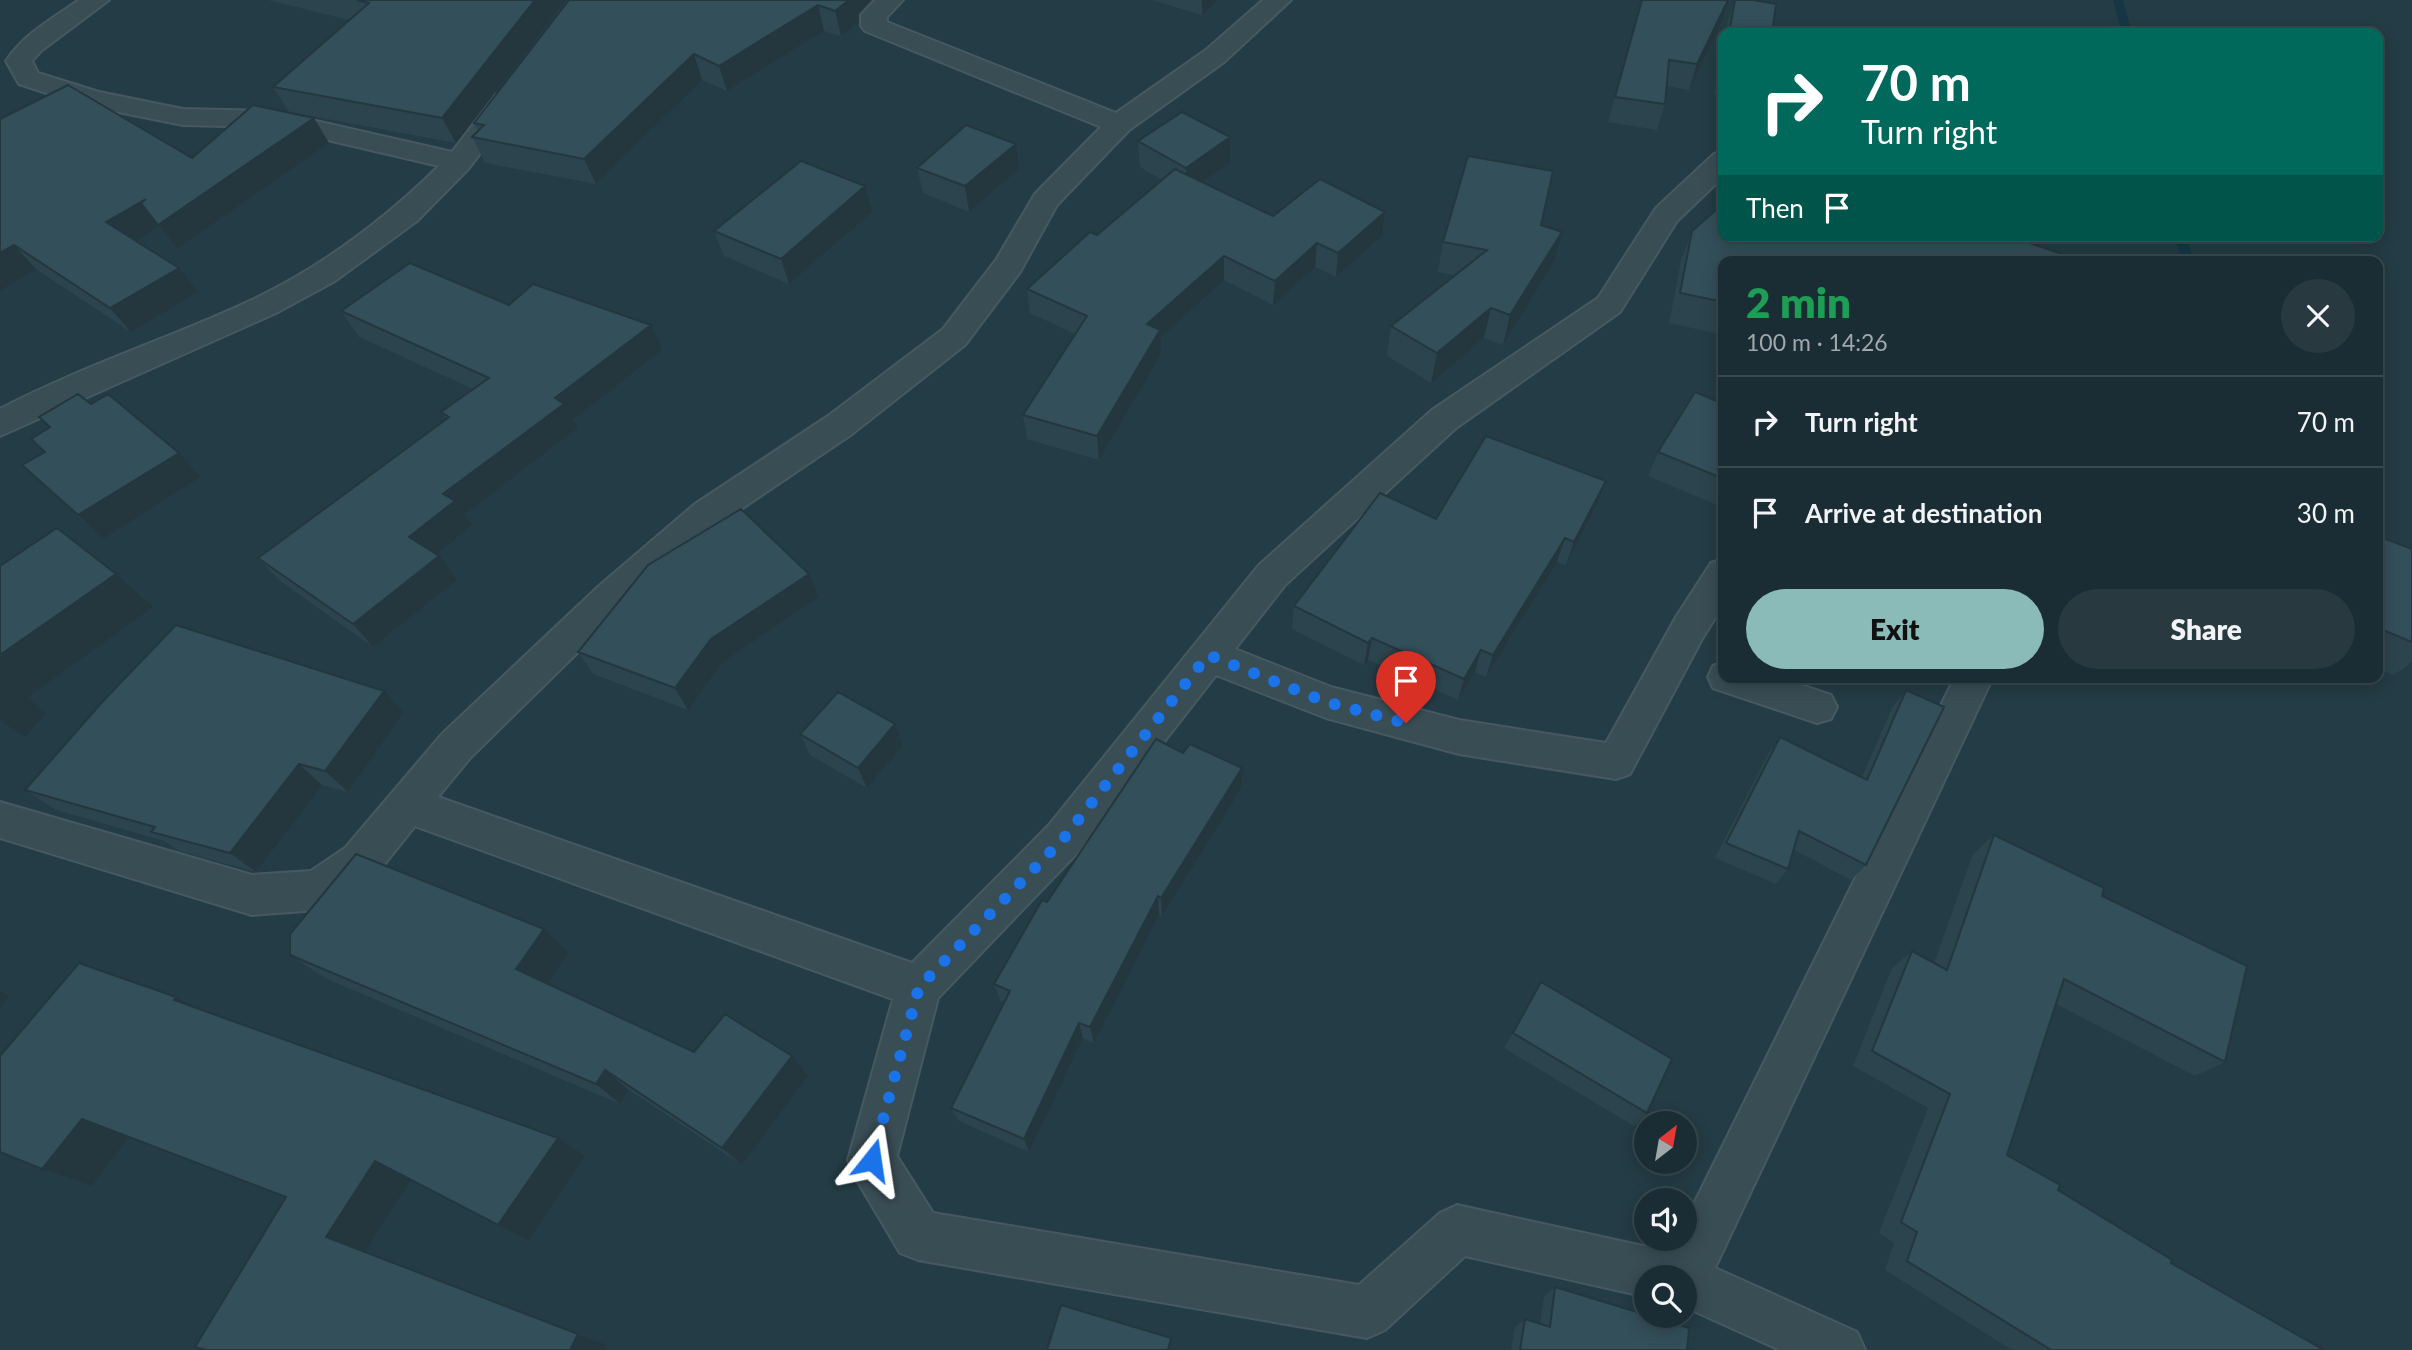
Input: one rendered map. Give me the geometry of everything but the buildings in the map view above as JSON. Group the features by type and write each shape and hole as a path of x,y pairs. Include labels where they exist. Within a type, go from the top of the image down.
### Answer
{"street":[{"path":"0,57 32,45 96,0"},
{"path":"890,0 874,15 874,26 1119,124"},
{"path":"0,820 252,895 318,890 360,862 456,746 612,596 706,514 840,425 954,337 1009,265 1045,200 1119,124 1215,56 1278,0"},
{"path":"32,45 19,61 29,78 93,99 183,117 272,119 459,162"},
{"path":"0,424 32,407 265,306 324,274 407,214 459,162 525,76"},
{"path":"1634,1269 1457,1230 1367,1312 918,1235 872,1160 919,987 1064,838 1272,575 1444,419 1609,305 1666,215 1718,166"},
{"path":"1208,655 1326,702 1459,737 1616,762 1672,659 1718,583"},
{"path":"1672,659 1718,674"},
{"path":"1744,683 1817,708"},
{"path":"1692,1265 1971,683"},
{"path":"408,805 919,987"},
{"path":"1697,1285 1839,1350"}],"waterway":[{"path":"2118,0 2126,28"},
{"path":"2181,242 2187,256"}],"route":[{"path":"872,1160 919,987 1064,838 1208,655 1326,702 1406,723"}]}
